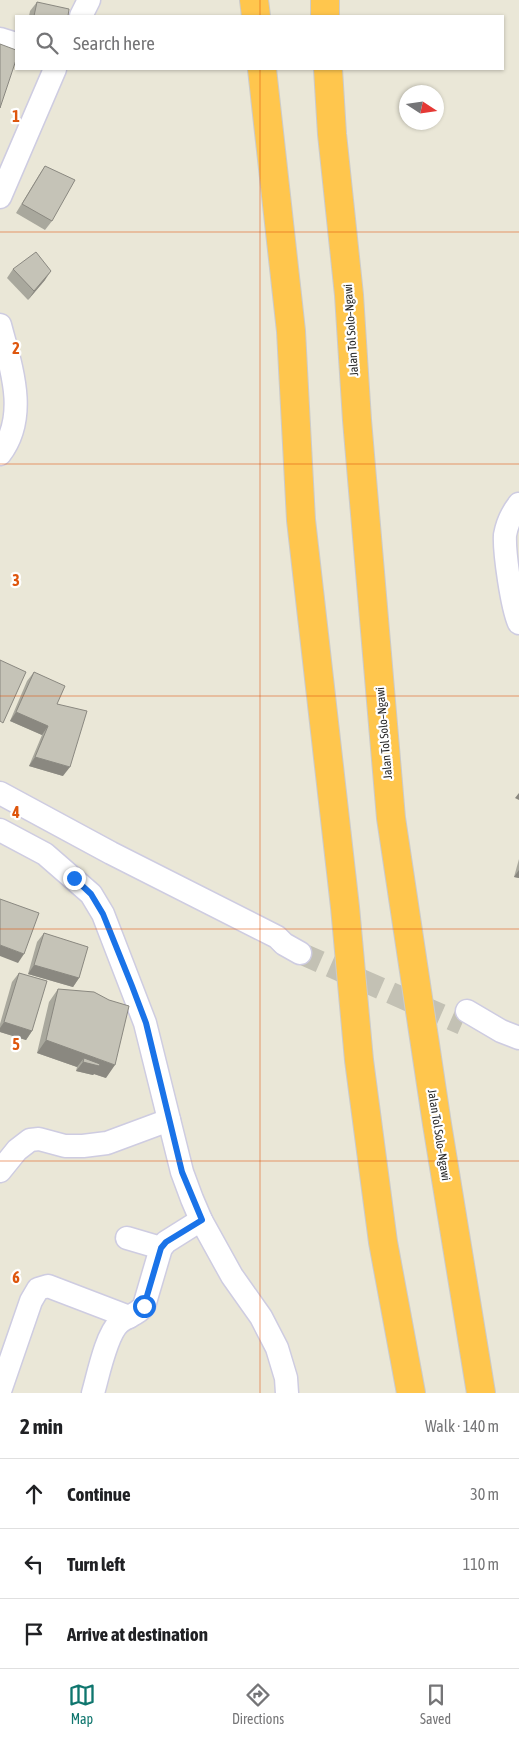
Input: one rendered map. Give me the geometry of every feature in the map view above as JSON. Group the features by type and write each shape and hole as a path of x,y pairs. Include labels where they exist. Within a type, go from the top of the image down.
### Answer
{"highway":[{"path":"254,0 256,15"},
{"path":"324,0 327,15"},
{"path":"327,15 329,0"},
{"path":"262,70 291,331 301,520 345,907 358,1060 383,1242 411,1393"},
{"name":"Jalan Tol Solo–Ngawi","path":"328,70 391,818 438,1134 482,1393"}],"street":[{"path":"82,15 89,0"},
{"path":"0,39 15,44"},
{"path":"0,197 55,70"},
{"path":"0,324 16,398 16,417 10,438 0,454"},
{"path":"519,504 513,511 508,524 505,543 514,611 519,623"},
{"path":"0,793 111,854 277,938 294,936 303,946"},
{"path":"0,830 45,854 91,894 103,914 146,1023 182,1172 202,1220 232,1276 261,1317 277,1348 286,1378 287,1393"},
{"path":"464,1018 510,1034"},
{"path":"0,1171 17,1150 30,1140 39,1139 65,1146 107,1143 169,1120"},
{"path":"93,1393 111,1334 119,1323 139,1312 144,1306 161,1248 166,1242 202,1220"},
{"path":"127,1238 161,1248"},
{"path":"0,1391 31,1301 38,1289 48,1286 129,1317"}],"building":[{"path":"37,2 69,9 68,15 34,15"},
{"path":"0,44 15,50 15,63 0,108"},
{"path":"45,166 75,180 52,221 22,204"},
{"path":"36,252 51,271 34,291 13,269"},
{"path":"0,660 26,672 3,723 0,721"},
{"path":"34,672 65,686 57,704 87,711 70,767 35,757 48,726 16,712"},
{"path":"0,899 39,913 24,954 0,945"},
{"path":"44,933 88,947 79,978 34,965"},
{"path":"19,973 47,981 32,1031 4,1022"},
{"path":"58,989 94,992 109,1000 129,1006 115,1065 46,1040"},
{"path":"84,1058 100,1064 99,1066 83,1062"}],"tunnel":[{"path":"300,953 462,1024"}],"route":[{"path":"74,878 91,894 103,914 146,1023 182,1172 202,1220 166,1242 161,1248 144,1306"}]}
